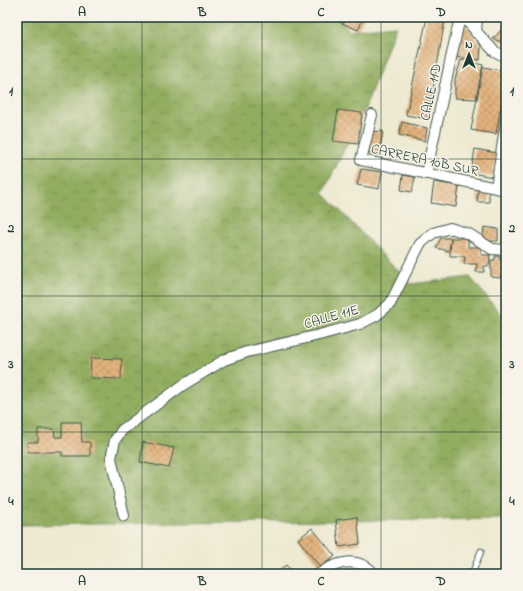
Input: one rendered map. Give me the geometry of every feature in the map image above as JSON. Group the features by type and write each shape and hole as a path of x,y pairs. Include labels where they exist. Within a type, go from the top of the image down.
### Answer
{"street":[{"path":"462,17 494,51 506,57"},
{"name":"CALLE 11D","path":"426,174 462,17"},
{"path":"476,33 478,17"},
{"name":"CARRERA 10B SUR","path":"372,115 361,160 501,189"},
{"path":"501,189 506,121"},
{"name":"CALLE 11E","path":"124,516 111,458 115,440 122,430 183,385 224,360 247,352 360,324 377,315 390,304 420,244 433,233 450,228 469,234 492,249 506,250"},
{"path":"319,574 328,567 340,563 357,562 375,574"}],"lane":[{"path":"472,574 482,551"}],"green space":[{"path":"17,17 336,17 350,30 396,26 365,108 323,193 411,284 470,277 506,320 506,519 17,525"}],"building":[{"path":"337,17 364,17 358,30 335,20"},
{"path":"427,17 445,19 428,119 406,115"},
{"path":"462,25 469,28 481,46 480,60 456,57"},
{"path":"506,25 506,43 493,39"},
{"path":"461,60 483,65 476,99 455,98 455,79"},
{"path":"483,67 506,71 496,134 471,130"},
{"path":"338,110 362,113 358,144 333,141"},
{"path":"402,122 427,128 425,141 399,135"},
{"path":"383,131 379,155 366,152 370,132"},
{"path":"475,149 497,153 493,177 471,173"},
{"path":"361,169 382,172 379,189 357,185"},
{"path":"403,175 415,177 412,192 401,190"},
{"path":"434,182 459,186 456,207 431,203"},
{"path":"478,190 489,191 489,202 477,202"},
{"path":"503,226 506,227 506,243 502,243"},
{"path":"484,227 498,229 498,241 490,241 483,236"},
{"path":"441,238 468,238 468,247 481,247 481,255 490,255 489,266 484,266 484,272 476,272 477,264 464,264 465,256 450,256 451,239 449,251 436,248"},
{"path":"495,256 499,256 500,260 506,261 504,275 501,275 501,278 491,277 491,260 495,260"},
{"path":"91,358 122,359 121,379 90,378"},
{"path":"62,422 81,422 82,442 90,442 90,456 62,456 62,452 28,452 27,442 38,442 38,429 54,429 55,437 62,437"},
{"path":"143,442 174,448 169,468 140,462"},
{"path":"357,517 360,544 339,547 336,520"},
{"path":"312,528 335,556 320,567 298,539"},
{"path":"286,565 295,574 276,574"}]}
